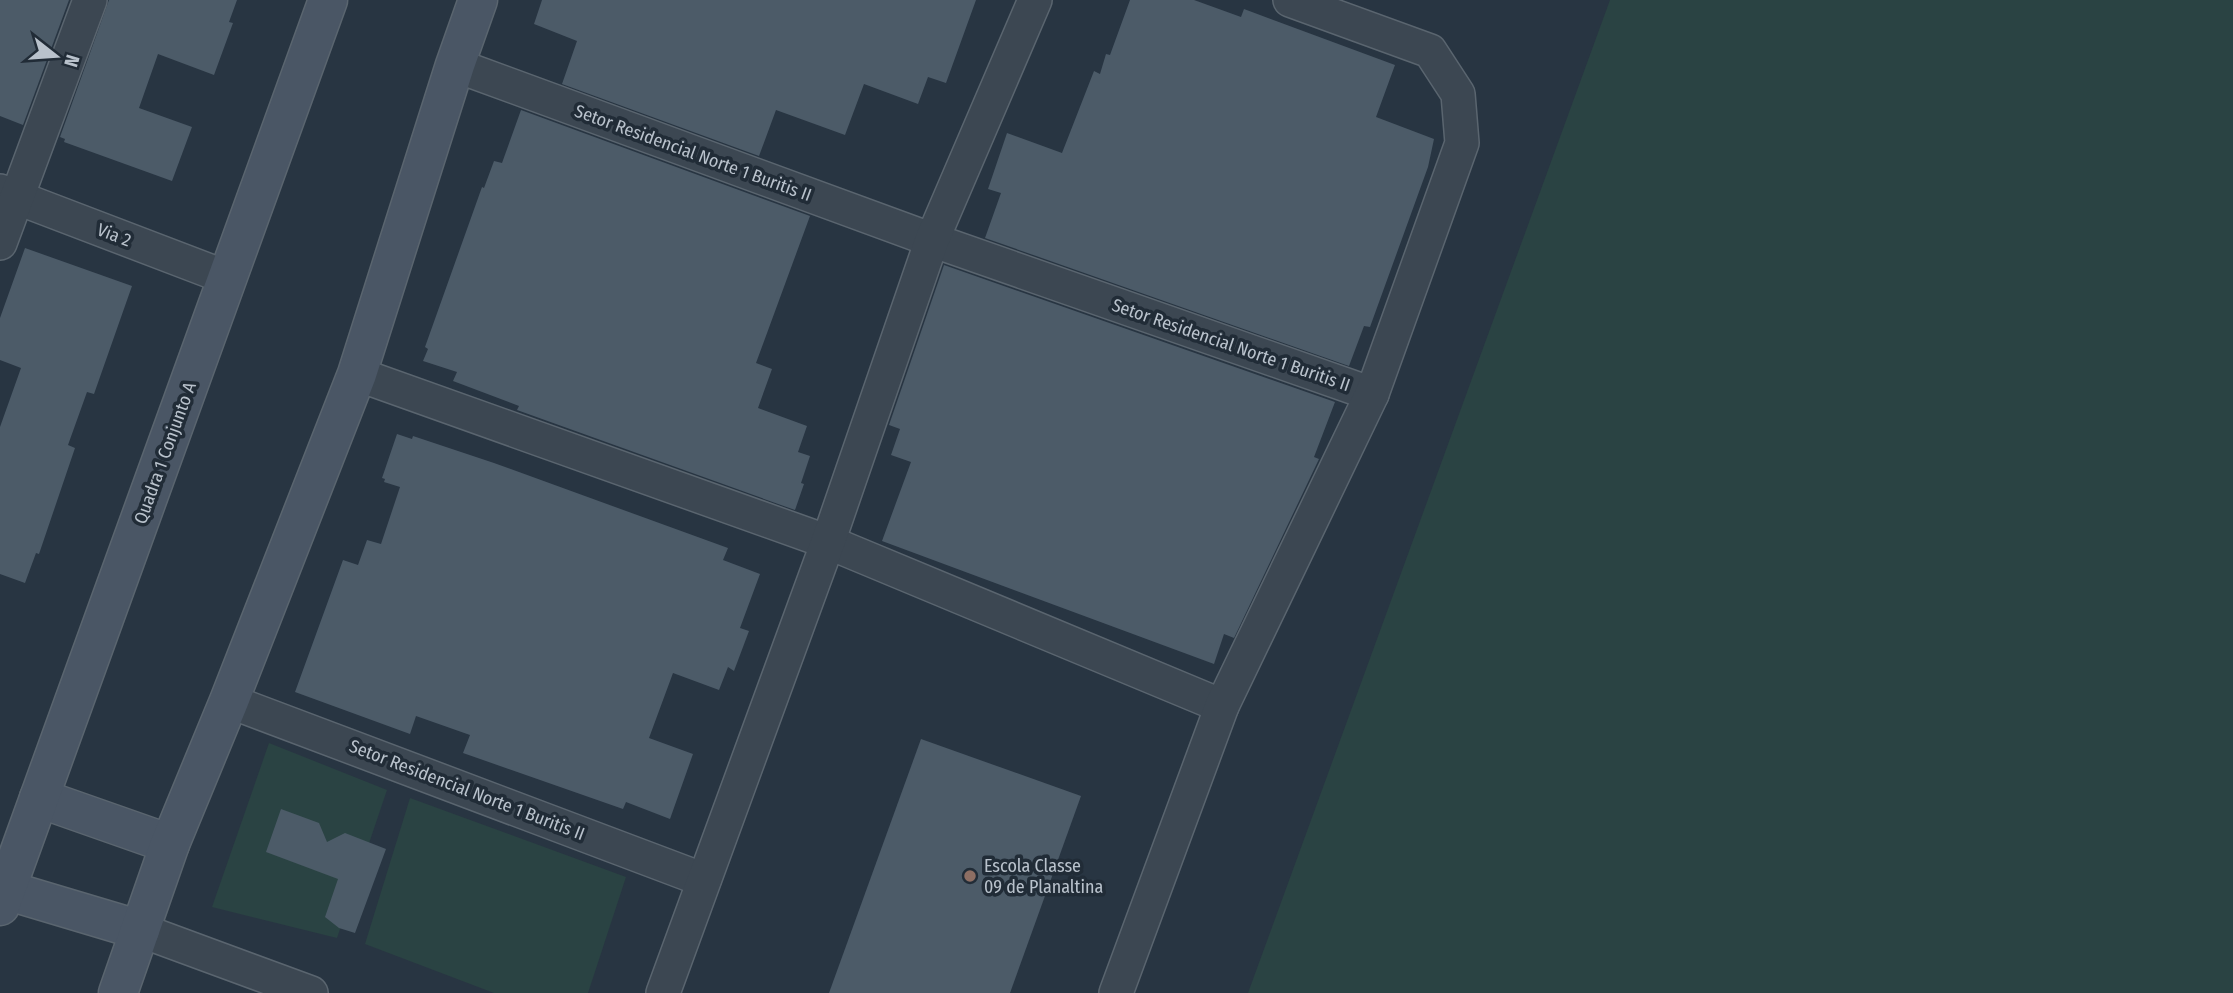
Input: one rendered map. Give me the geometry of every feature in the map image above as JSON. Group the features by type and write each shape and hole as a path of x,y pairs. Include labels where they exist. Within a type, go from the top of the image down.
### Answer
{"street":[{"path":"0,243 8,194 90,0"},
{"name":"Quadra 1 Conjunto A","path":"3,898 328,0"},
{"path":"118,993 170,844 357,374 478,0"},
{"path":"663,993 828,542 932,240 1035,0"},
{"name":"Setor Residencial Norte 1 Buritis II","path":"1116,993 1222,706 1372,394 1462,143 1458,94 1430,51 1290,0"},
{"name":"Setor Residencial Norte 1 Buritis II","path":"455,65 932,240 1372,394"},
{"name":"Via 2","path":"8,194 228,278"},
{"path":"357,374 828,542 1222,706"},
{"name":"Setor Residencial Norte 1 Buritis II","path":"229,701 704,880"},
{"path":"39,798 170,844"},
{"path":"3,898 140,930 311,993"}],"green space":[{"path":"1610,0 2233,0 2233,993 1248,993"},
{"path":"269,743 387,790 337,938 212,907"},
{"path":"410,798 626,877 588,993 494,993 365,944"}],"building":[{"path":"0,0 69,0 23,125 0,116"},
{"path":"109,0 237,0 229,22 233,23 214,75 158,54 139,108 192,127 172,181 64,142 65,139 60,137"},
{"path":"542,0 976,0 946,83 928,77 918,104 864,84 845,135 776,110 759,156 562,84 577,41 534,24"},
{"path":"1130,0 1194,0 1241,17 1244,9 1395,65 1376,117 1434,139 1428,167 1370,327 1364,326 1349,366 985,238 1001,193 988,189 1007,133 1062,153 1094,71 1100,74 1106,54 1110,55"},
{"path":"521,110 810,216 756,363 772,369 758,408 807,426 798,452 810,456 795,510 517,410 519,406 453,381 457,372 423,361 428,349 425,347 482,187 484,188 494,161 502,163"},
{"path":"25,248 132,286 94,394 87,392 68,445 75,448 39,554 36,553 25,583 0,574 0,427 21,368 0,360 0,318"},
{"path":"944,265 1335,402 1314,457 1319,459 1234,638 1224,634 1214,664 882,541 911,462 891,455 900,429 889,425"},
{"path":"397,434 412,439 413,436 494,463 728,548 723,560 760,574 740,628 749,631 734,671 728,667 719,690 673,673 649,738 693,754 670,819 626,802 623,809 463,753 470,735 416,716 410,734 295,692 343,560 358,565 367,540 381,544 400,487 384,482 385,479 382,478"},
{"path":"921,739 1081,796 1010,993 829,993"},
{"path":"281,809 319,823 327,842 345,833 386,849 355,933 339,928 325,917 338,879 266,852"}],"place":[{"name":"Escola Classe 09 de Planaltina","path":"970,876"}]}
